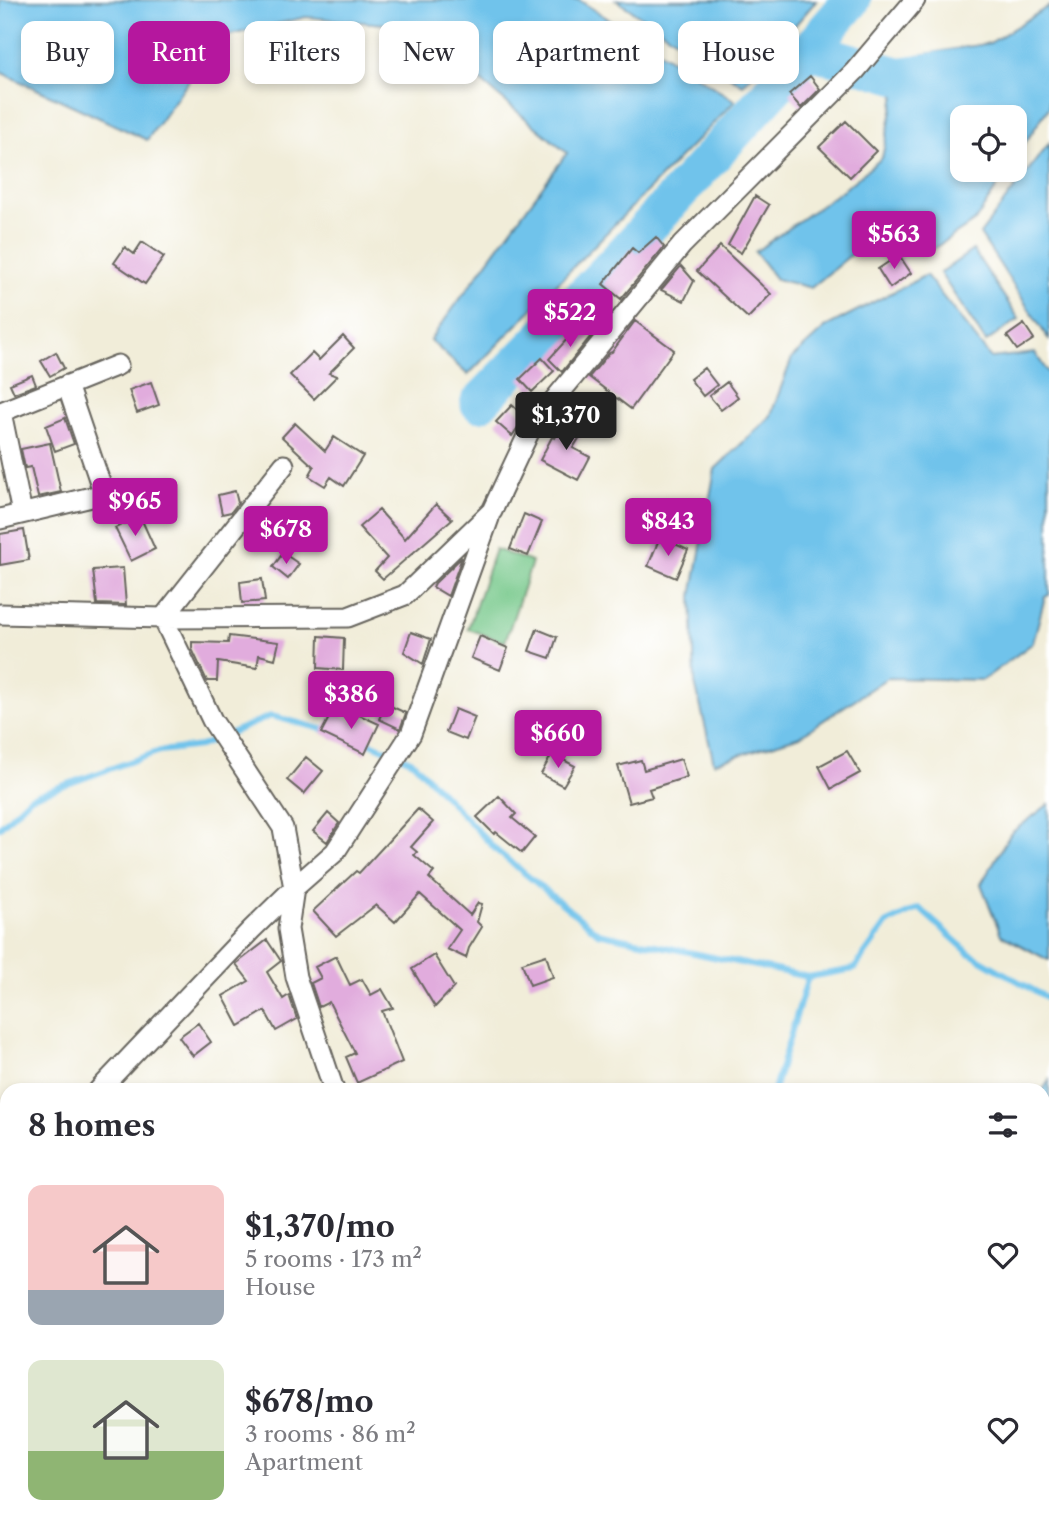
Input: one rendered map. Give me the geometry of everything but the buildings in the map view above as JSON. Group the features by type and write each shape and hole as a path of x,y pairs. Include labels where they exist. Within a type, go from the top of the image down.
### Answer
{"street":[{"path":"106,1083 294,888 335,852 411,734 492,511 531,428 682,245 855,71 915,0"},
{"path":"22,513 1,412 118,365"},
{"path":"0,519 104,494 67,386"},
{"path":"163,618 285,465"},
{"path":"0,614 163,618 348,617 405,595 492,511"},
{"path":"163,618 212,720 283,828 294,888 288,929 296,977 332,1083"}],"green space":[{"path":"495,549 532,562 505,642 468,629"}],"water":[{"path":"0,0 579,0 611,21 493,21 493,84 664,84 664,55 678,64 678,84 709,84 735,101 468,375 430,340 567,153 479,80 479,21 379,21 379,24 306,17 289,21 244,21 244,32 230,35 230,21 128,21 128,84 187,84 147,140 26,84 114,84 114,21 21,21 21,82 0,72"},
{"path":"616,0 817,0 799,21 678,21 678,41 664,32 664,21 647,21"},
{"path":"1049,6 1049,107 1027,140 1027,105 950,105 950,182 1000,182 975,221 927,253 911,224 865,243 811,288 776,279 755,252 844,189 882,158 903,58 990,43"},
{"path":"1049,143 1049,340 980,234 1019,182 1027,182 1027,172"},
{"path":"973,250 1019,319 986,342 940,273"},
{"path":"926,275 991,358 1035,353 1049,374 1049,595 1045,597 1033,643 983,680 887,678 800,736 714,763 695,683 692,596 715,469 770,417 792,358 827,326"},
{"path":"1049,804 1048,960 1001,935 981,884 1011,833"}],"waterway":[{"path":"809,50 852,0"},
{"path":"479,403 617,261 809,50 899,76 1011,61 1049,39"},
{"path":"0,827 31,797 160,751 200,746 271,716 330,731"},
{"path":"364,740 413,762 497,851 598,933 808,977 854,969 887,923 919,908 969,953 1049,999"},
{"path":"776,1083 808,977"}]}
